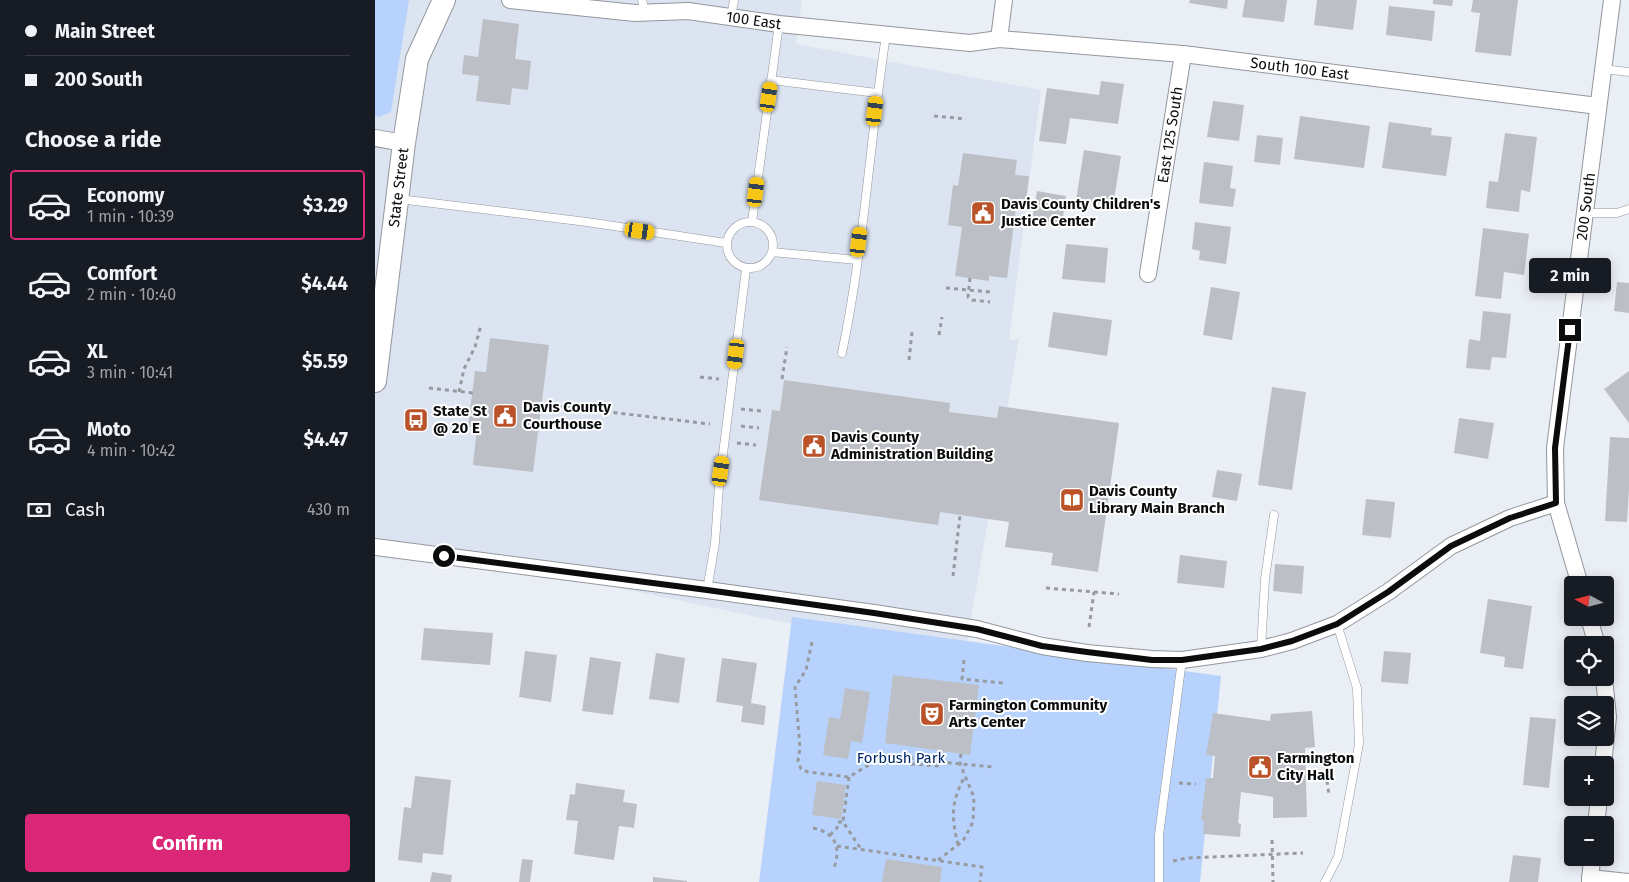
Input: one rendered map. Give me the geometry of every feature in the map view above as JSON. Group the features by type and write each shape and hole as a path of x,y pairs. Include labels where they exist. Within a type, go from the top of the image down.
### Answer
{"main road":[{"name":"State Street","path":"375,381 404,143 417,59 444,0"}],"street":[{"name":"100 East","path":"509,0 635,13 644,6 779,24 970,43 999,39"},
{"path":"999,39 1004,0"},
{"name":"200 South","path":"1577,576 1556,503 1555,448 1612,0"},
{"name":"South 100 East","path":"999,39 1183,54 1598,106"},
{"name":"East 125 South","path":"1148,274 1183,54"},
{"path":"375,138 404,143"},
{"path":"375,548 707,590 977,629 1042,646 1152,660 1182,660 1261,649 1292,641 1337,624 1388,592 1451,546 1510,518 1556,503"},
{"path":"1604,756 1609,717 1605,686"},
{"path":"1591,866 1590,880 1628,882"}],"lane":[{"path":"731,17 734,0"},
{"path":"752,222 779,24"},
{"path":"842,353 853,302 877,93 886,35"},
{"path":"1603,69 1629,72"},
{"path":"771,80 877,93"},
{"path":"397,199 587,222 726,243"},
{"path":"1585,212 1617,213 1629,209"},
{"path":"752,222 759,224 769,232 772,238 772,252 770,258 759,267 739,267 729,257 726,243 728,236 738,225 752,222"},
{"path":"772,252 857,260"},
{"path":"707,590 715,543 719,486 746,268"},
{"path":"1261,649 1265,579 1274,515"},
{"path":"1325,882 1338,857 1359,744 1357,688 1337,624"},
{"path":"1159,882 1159,835 1182,660"}],"path":[{"path":"934,116 966,118"},
{"path":"970,278 968,297 972,300 990,302"},
{"path":"945,288 991,292"},
{"path":"939,335 942,317"},
{"path":"459,392 464,369 475,348 481,325"},
{"path":"909,360 913,332"},
{"path":"782,379 787,346"},
{"path":"429,388 473,393"},
{"path":"542,404 710,424"},
{"path":"741,426 759,428"},
{"path":"953,576 960,515"},
{"path":"1046,588 1119,594"},
{"path":"1089,627 1094,592"},
{"path":"812,642 806,670 795,686 800,748 798,761 801,769 808,772 849,778 885,755 912,758 911,764 939,766 940,762 993,767"},
{"path":"964,660 962,679 1003,683"},
{"path":"979,720 999,722"},
{"path":"937,861 963,841 973,822 974,796 960,764 961,753"},
{"path":"1305,760 1324,759 1329,795"},
{"path":"958,844 953,822 954,806 957,791 965,776"},
{"path":"849,778 843,822 862,850"},
{"path":"830,835 837,828 838,822 843,822"},
{"path":"813,828 830,835 837,846 838,856 834,868"},
{"path":"1272,840 1273,882"},
{"path":"837,846 982,867 980,882"},
{"path":"1172,862 1187,858 1303,853"}],"shaded area":[{"path":"375,0 802,0 796,44 1041,90 1009,340 1019,339 964,660 375,537"}],"green space":[{"path":"375,0 409,0 391,112 379,117 375,116"},
{"name":"Forbush Park","path":"792,617 1221,676 1200,882 759,882"}],"building":[{"path":"1190,0 1228,0 1227,9 1189,3"},
{"path":"1245,0 1287,0 1284,22 1242,17"},
{"path":"1317,0 1357,0 1353,30 1314,25"},
{"path":"1433,0 1453,0 1452,6 1433,4"},
{"path":"1473,0 1518,0 1511,56 1475,52 1480,13 1471,12"},
{"path":"1389,6 1435,11 1432,41 1386,35"},
{"path":"483,19 519,24 515,59 531,61 528,90 512,88 510,105 476,101 479,76 462,74 464,55 478,57"},
{"path":"1101,81 1124,84 1118,124 1070,118 1066,144 1039,141 1047,88 1099,95"},
{"path":"1213,101 1244,105 1239,141 1207,137"},
{"path":"1300,116 1370,126 1364,168 1294,159"},
{"path":"1389,122 1432,128 1431,135 1452,137 1446,176 1382,168"},
{"path":"1505,133 1537,137 1530,192 1521,190 1519,212 1486,208 1489,181 1498,182"},
{"path":"1257,135 1283,138 1280,165 1254,162"},
{"path":"1084,150 1121,156 1113,206 1076,200"},
{"name":"Davis County Children's Justice Center","path":"963,153 1017,160 1015,175 1029,176 1026,201 1017,200 1007,278 989,276 989,281 955,276 962,227 948,225 953,185 958,186"},
{"path":"1204,162 1233,166 1230,188 1236,189 1233,207 1199,203"},
{"path":"1037,191 1066,196 1062,224 1032,220"},
{"path":"1195,222 1231,227 1226,264 1199,260 1200,251 1192,249"},
{"path":"1483,228 1529,234 1524,275 1504,272 1501,299 1475,296"},
{"path":"1066,244 1108,248 1105,283 1062,279"},
{"path":"1617,282 1629,283 1629,313 1614,311"},
{"path":"1211,287 1240,292 1232,340 1203,335"},
{"path":"1483,311 1511,314 1506,358 1492,357 1490,370 1466,368 1469,339 1480,341"},
{"path":"1053,312 1112,320 1107,356 1048,347"},
{"name":"Davis County Courthouse","path":"490,338 549,345 533,472 473,465 477,428 468,427 475,371 486,372"},
{"path":"1629,371 1629,423 1604,389"},
{"path":"784,380 950,403 949,412 997,418 999,406 1119,423 1098,572 1051,565 1053,553 1005,547 1009,522 940,512 938,525 759,500 772,410 780,411"},
{"path":"1272,387 1306,392 1292,490 1258,485"},
{"path":"1459,418 1494,423 1488,459 1454,453"},
{"path":"1610,437 1629,438 1627,522 1605,521"},
{"path":"1217,470 1242,474 1237,501 1212,497"},
{"path":"1366,499 1395,502 1391,538 1362,535"},
{"path":"1180,555 1227,561 1224,588 1177,583"},
{"path":"1275,564 1304,566 1302,594 1273,591"},
{"path":"1488,599 1532,606 1523,669 1504,667 1505,657 1480,653"},
{"path":"424,628 493,633 490,665 421,660"},
{"path":"525,651 557,655 551,702 519,697"},
{"path":"1384,651 1411,653 1408,684 1381,682"},
{"path":"656,653 685,658 679,703 649,699"},
{"path":"590,657 621,662 613,715 582,711"},
{"path":"722,658 757,663 751,703 766,706 764,725 741,722 743,706 716,702"},
{"name":"Farmington Community Arts Center","path":"893,675 979,685 970,755 885,743"},
{"path":"845,688 870,692 862,743 851,741 848,759 823,755 829,717 840,719"},
{"name":"Farmington City Hall","path":"1312,711 1315,747 1305,748 1307,817 1273,818 1273,797 1241,792 1238,823 1241,824 1240,837 1203,834 1204,821 1201,819 1206,778 1213,778 1215,756 1206,755 1213,713 1270,721 1271,714"},
{"path":"1530,717 1556,719 1549,788 1523,785"},
{"path":"415,776 451,780 443,855 423,853 422,863 398,860 404,807 411,808"},
{"path":"817,781 846,785 841,819 812,815"},
{"path":"576,783 625,790 623,802 637,804 634,828 619,826 614,860 574,854 578,821 566,820 570,794 575,795"},
{"path":"1513,855 1541,858 1538,882 1509,882"},
{"path":"522,859 533,860 530,882 519,882"},
{"path":"886,859 942,867 940,882 882,882"},
{"path":"432,872 452,875 451,882 430,882"},
{"path":"653,877 687,881 687,882 653,882"}],"place":[{"name":"Davis County Children's Justice Center","path":"983,213"},
{"name":"Davis County Courthouse","path":"505,416"},
{"name":"State St @ 20 E","path":"416,420"},
{"name":"Davis County Administration Building","path":"814,446"},
{"name":"Davis County Library Main Branch","path":"1072,500"},
{"name":"Farmington Community Arts Center","path":"932,714"},
{"name":"Farmington City Hall","path":"1260,767"}],"route":[{"path":"444,556 874,613 977,629 1042,646 1152,660 1182,660 1261,649 1292,641 1340,622 1388,592 1451,546 1510,518 1556,503 1555,448 1570,330"}]}
